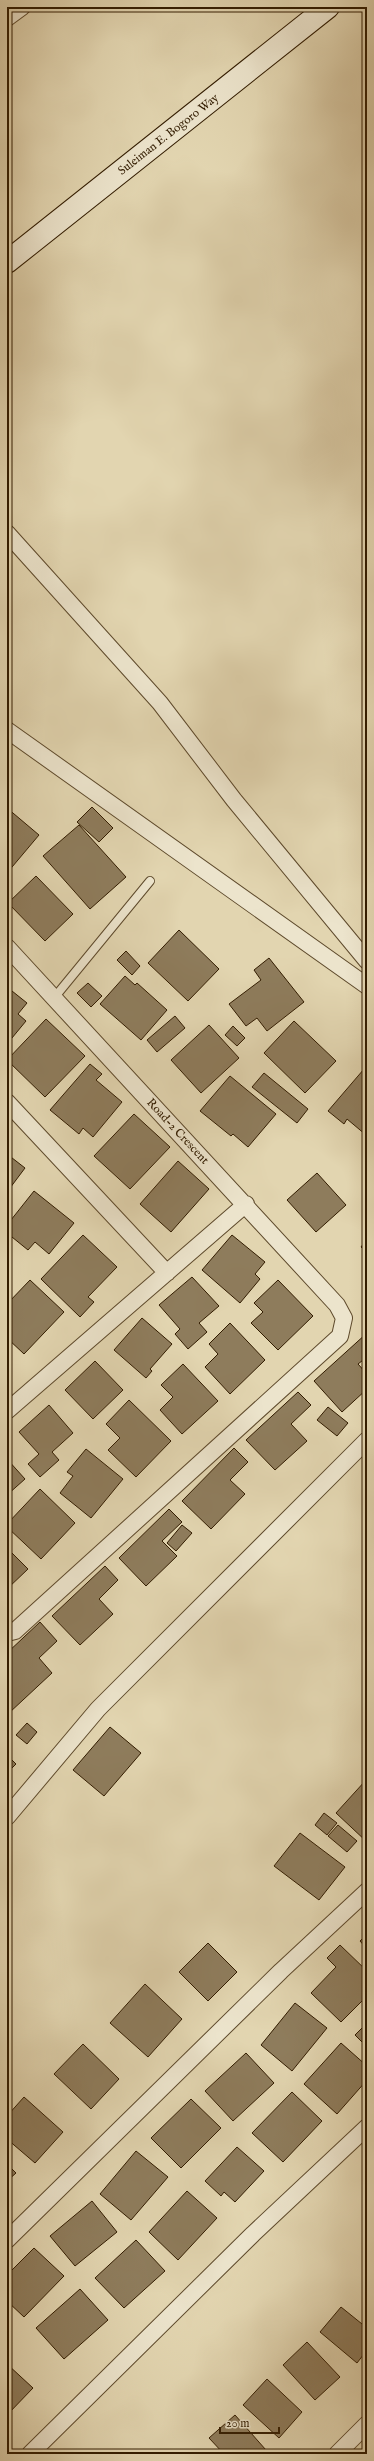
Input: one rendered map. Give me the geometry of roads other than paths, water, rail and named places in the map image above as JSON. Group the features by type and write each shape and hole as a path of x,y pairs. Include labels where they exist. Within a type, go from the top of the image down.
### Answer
{"main road":[{"name":"Suleiman E. Bogoro Way","path":"7,262 328,7"}],"street":[{"path":"7,18 22,7"},
{"path":"7,532 160,702 234,800 367,961"},
{"path":"7,730 367,986"},
{"name":"Road-2 Crescent","path":"7,947 246,1204 337,1305 344,1318 340,1336 14,1631 7,1633"},
{"path":"7,1102 167,1273"},
{"path":"10,1403 167,1273 246,1204"},
{"path":"7,1817 98,1709 367,1440"},
{"path":"7,2240 280,1972 367,1891"},
{"path":"30,2454 253,2234 367,2127"},
{"path":"337,2454 367,2424"}],"lane":[{"path":"54,998 150,881"}]}
